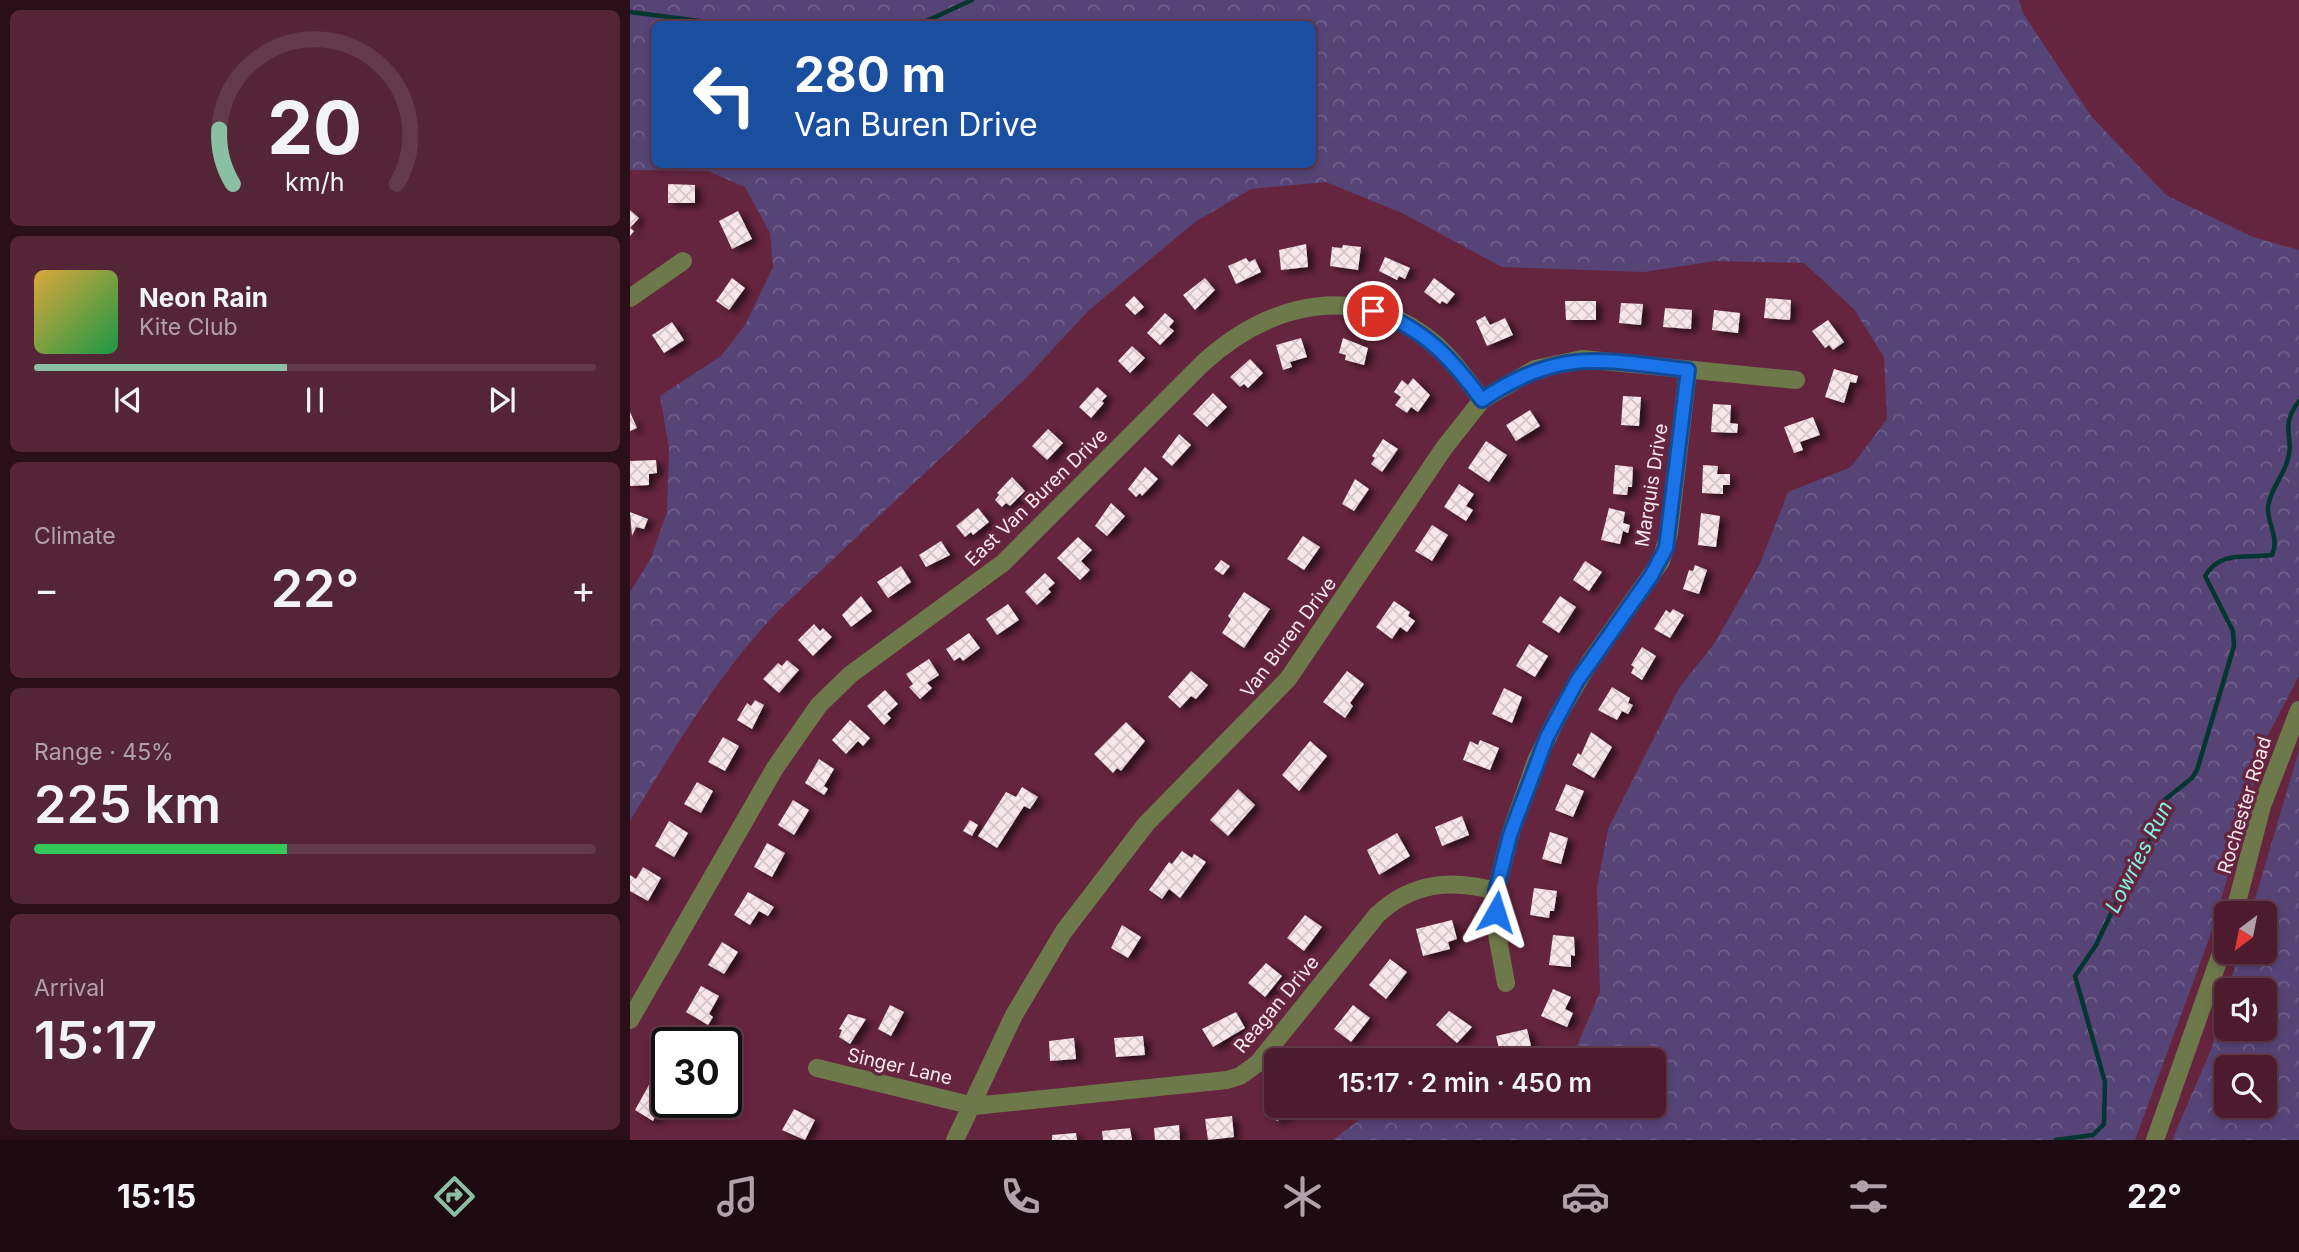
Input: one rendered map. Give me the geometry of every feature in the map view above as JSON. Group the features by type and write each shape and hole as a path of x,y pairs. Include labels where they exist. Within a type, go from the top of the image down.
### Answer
{"street":[{"path":"630,298 683,261"},
{"name":"East Van Buren Drive","path":"630,1020 775,768 819,705 850,674 1003,563 1203,363 1237,334 1268,318 1299,309 1336,305 1373,311 1405,324 1436,344 1482,400"},
{"name":"Van Buren Drive","path":"956,1140 1024,996 1052,949 1098,884 1160,808 1288,679 1451,438 1482,400 1535,369 1567,360 1596,359 1688,370"},
{"path":"1688,370 1796,380"},
{"name":"Marquis Drive","path":"1506,982 1496,929 1496,891 1510,835 1547,737 1577,681 1651,576 1666,548 1688,370"},
{"name":"Rochester Road","path":"2237,901 2262,806 2299,710"},
{"name":"Reagan Drive","path":"974,1106 1199,1084 1240,1076 1270,1049 1387,905 1413,890 1428,886 1458,884 1496,891"},
{"path":"2155,1140 2217,964"},
{"name":"Singer Lane","path":"817,1068 974,1106"}],"green space":[{"path":"630,0 2019,0 2023,13 2091,116 2166,195 2253,237 2299,250 2299,676 2267,737 2221,901 2214,901 2213,928 2135,1140 1333,1140 1361,1118 1666,1118 1666,1048 1576,1048 1600,992 1597,887 1608,829 1679,688 1714,644 1760,564 1788,492 1851,467 1887,419 1884,357 1854,309 1804,263 1715,261 1644,272 1502,267 1402,213 1326,182 1251,189 1195,222 1088,311 1025,379 778,611 717,686 630,821 630,592 651,558 667,512 669,448 660,396 721,356 745,325 773,267 770,233 745,187 708,171 630,170"},
{"path":"2299,750 2299,1140 2172,1140 2214,1040 2277,1041 2277,978 2231,978 2236,964 2277,964 2277,901 2255,901"}],"building":[{"path":"668,184 695,185 695,203 668,203"},
{"path":"630,210 639,218 630,228"},
{"path":"738,211 752,239 732,249 719,221"},
{"path":"1306,244 1308,267 1281,270 1279,250"},
{"path":"1343,245 1361,247 1358,270 1330,266 1332,247 1342,248"},
{"path":"1385,257 1410,268 1405,279 1399,276 1397,280 1379,271"},
{"path":"1246,258 1249,262 1255,259 1261,272 1236,284 1228,266"},
{"path":"732,278 745,288 729,310 716,301"},
{"path":"1205,278 1215,290 1195,310 1183,295"},
{"path":"1434,278 1455,294 1447,304 1442,301 1440,304 1424,292"},
{"path":"1134,296 1144,307 1135,315 1125,305"},
{"path":"1766,298 1791,300 1790,320 1764,318"},
{"path":"1565,301 1596,301 1596,320 1566,320"},
{"path":"1621,303 1643,304 1641,325 1619,323"},
{"path":"1665,308 1692,310 1691,329 1663,327"},
{"path":"1714,310 1740,313 1738,333 1712,330"},
{"path":"1165,313 1174,321 1169,327 1174,331 1160,345 1147,333"},
{"path":"1485,316 1490,325 1505,318 1513,335 1487,346 1476,321"},
{"path":"1828,320 1844,342 1833,350 1829,345 1825,348 1812,331"},
{"path":"672,322 684,340 664,353 652,335"},
{"path":"1301,338 1307,357 1290,362 1292,367 1283,370 1276,345"},
{"path":"1343,338 1368,348 1364,365 1345,360 1346,355 1339,353"},
{"path":"1132,346 1145,358 1130,373 1118,361"},
{"path":"1250,359 1263,373 1248,388 1244,384 1240,387 1230,377"},
{"path":"1834,369 1858,376 1856,383 1850,382 1844,403 1825,397"},
{"path":"1413,378 1430,395 1418,412 1411,407 1407,413 1395,405 1401,397 1394,392 1402,380 1408,385"},
{"path":"1097,387 1107,396 1091,418 1079,407"},
{"path":"1213,393 1227,407 1207,427 1193,414"},
{"path":"1623,396 1641,397 1639,426 1621,425"},
{"path":"1713,404 1731,405 1730,423 1738,424 1737,433 1711,432"},
{"path":"1530,410 1540,426 1516,441 1506,425"},
{"path":"630,412 637,428 630,431"},
{"path":"1813,417 1820,435 1800,442 1803,450 1794,453 1784,427"},
{"path":"1048,429 1063,443 1047,460 1032,446"},
{"path":"1179,434 1191,445 1172,466 1162,457"},
{"path":"1383,439 1398,449 1382,472 1371,464 1375,458 1372,456"},
{"path":"1486,441 1507,455 1489,482 1468,468"},
{"path":"656,460 657,473 649,474 649,485 630,486 630,461"},
{"path":"1615,465 1633,467 1632,487 1628,487 1627,495 1613,494"},
{"path":"1703,465 1718,466 1717,474 1730,474 1730,485 1723,485 1723,494 1702,493"},
{"path":"1145,467 1158,479 1142,496 1140,493 1136,497 1128,489"},
{"path":"1012,477 1025,491 1010,506 1006,503 1002,507 995,500 999,495 997,493"},
{"path":"1355,479 1369,489 1354,511 1342,504"},
{"path":"1459,484 1474,494 1466,506 1473,510 1466,521 1444,507"},
{"path":"1111,503 1125,516 1107,536 1095,526"},
{"path":"978,508 989,522 973,535 971,532 965,537 956,526"},
{"path":"1609,508 1625,512 1623,523 1630,525 1628,533 1623,531 1620,544 1601,540"},
{"path":"630,512 648,519 644,529 636,527 632,536"},
{"path":"1701,513 1720,516 1716,547 1698,545"},
{"path":"1432,525 1448,535 1432,561 1415,551"},
{"path":"1303,536 1320,547 1304,570 1287,559"},
{"path":"1078,537 1092,550 1081,561 1090,570 1080,580 1057,558"},
{"path":"941,541 950,555 926,567 919,555"},
{"path":"1221,560 1230,566 1223,575 1214,569"},
{"path":"1585,561 1602,572 1589,591 1573,580"},
{"path":"1695,565 1707,570 1699,594 1683,589 1689,570 1693,571"},
{"path":"901,566 911,582 888,598 877,582"},
{"path":"1045,573 1055,583 1048,589 1051,592 1037,605 1025,592"},
{"path":"1244,592 1270,609 1244,648 1222,633 1231,619 1228,616"},
{"path":"861,596 872,611 851,627 842,615"},
{"path":"1560,596 1576,607 1559,633 1542,622"},
{"path":"1394,601 1410,612 1408,616 1415,621 1407,632 1400,627 1392,639 1376,627"},
{"path":"1008,604 1019,620 997,635 986,619"},
{"path":"1673,609 1684,615 1670,638 1654,629 1666,610 1670,613"},
{"path":"814,624 820,631 823,628 832,637 813,656 798,640"},
{"path":"969,633 980,648 963,661 960,657 954,661 946,649"},
{"path":"1529,644 1548,656 1535,677 1516,666"},
{"path":"1642,647 1656,656 1642,680 1631,673 1634,667 1631,665"},
{"path":"929,659 939,675 927,683 932,688 920,699 909,687 913,684 906,674"},
{"path":"787,660 799,670 779,693 763,679 778,663 782,666"},
{"path":"1191,671 1208,685 1196,699 1191,696 1180,708 1168,697"},
{"path":"1347,671 1364,684 1350,703 1353,706 1345,718 1323,702"},
{"path":"1612,687 1630,698 1628,703 1633,705 1628,714 1622,711 1617,720 1598,710"},
{"path":"1504,688 1522,697 1512,723 1492,714"},
{"path":"885,690 898,704 887,714 891,718 884,725 867,706"},
{"path":"755,700 764,705 752,729 737,720 747,703 751,706"},
{"path":"850,720 870,738 863,746 858,741 846,754 832,740"},
{"path":"1126,722 1145,741 1121,771 1117,768 1113,773 1094,754"},
{"path":"1591,732 1612,747 1594,778 1572,765 1578,753 1581,755"},
{"path":"723,737 739,746 725,771 708,762"},
{"path":"1480,740 1499,748 1490,770 1463,760 1470,741 1478,745"},
{"path":"1310,741 1327,756 1299,791 1282,775"},
{"path":"819,759 834,769 824,786 828,789 824,795 805,783"},
{"path":"697,782 713,791 701,813 684,804"},
{"path":"1566,784 1584,791 1573,817 1555,810"},
{"path":"1022,787 1038,797 1030,809 1024,806 997,848 978,836 1006,792 1016,797"},
{"path":"1238,789 1255,805 1228,836 1210,820"},
{"path":"793,800 809,810 794,835 778,825"},
{"path":"1462,816 1469,835 1442,846 1435,827"},
{"path":"970,820 978,825 972,836 963,831"},
{"path":"669,821 688,833 674,857 655,846"},
{"path":"1550,832 1568,838 1561,864 1542,859"},
{"path":"1397,833 1410,856 1379,875 1367,850"},
{"path":"767,843 785,853 772,877 754,867"},
{"path":"1182,851 1192,858 1194,854 1206,862 1180,898 1169,889 1162,899 1149,890 1169,862 1172,864"},
{"path":"643,867 661,878 648,901 630,891 630,875 636,879"},
{"path":"1534,888 1557,891 1554,911 1550,911 1549,918 1530,915"},
{"path":"748,892 774,907 768,916 759,911 750,925 734,915"},
{"path":"1305,915 1322,927 1304,951 1287,938"},
{"path":"1452,920 1457,939 1448,942 1450,949 1423,956 1416,929"},
{"path":"1122,925 1141,937 1128,958 1111,948"},
{"path":"1553,935 1574,937 1575,956 1571,955 1571,967 1549,965"},
{"path":"722,942 738,952 724,974 708,965"},
{"path":"1390,959 1407,972 1386,999 1369,985"},
{"path":"1266,963 1282,976 1265,997 1248,983"},
{"path":"701,986 719,996 709,1014 713,1017 708,1025 686,1012"},
{"path":"1553,989 1571,997 1565,1009 1573,1013 1567,1027 1541,1016"},
{"path":"890,1005 904,1012 891,1036 878,1029"},
{"path":"1353,1005 1370,1018 1351,1042 1334,1029"},
{"path":"1449,1011 1472,1027 1457,1043 1436,1025"},
{"path":"1236,1012 1245,1028 1213,1047 1202,1029"},
{"path":"848,1014 866,1019 850,1044 839,1037 842,1030 839,1029"},
{"path":"1527,1029 1532,1048 1499,1048 1496,1036"},
{"path":"1143,1036 1145,1055 1116,1057 1114,1038"},
{"path":"1074,1038 1076,1059 1050,1061 1049,1041"},
{"path":"650,1083 653,1121 635,1110"},
{"path":"794,1109 815,1120 805,1140 782,1130"},
{"path":"1232,1116 1234,1137 1208,1140 1205,1119"},
{"path":"1179,1125 1180,1140 1155,1140 1154,1128"},
{"path":"1130,1128 1132,1140 1103,1140 1102,1131"},
{"path":"1076,1133 1077,1140 1052,1140 1052,1135"}],"waterway":[{"path":"926,21 972,0"},
{"path":"630,12 700,21"},
{"name":"Lowries Run","path":"2056,1140 2093,1135 2104,1124 2105,1082 2075,976 2096,945 2121,893 2143,859 2162,802 2192,778 2197,770 2234,646 2233,631 2205,576 2211,568 2227,559 2272,555 2275,543 2268,507 2287,462 2290,445 2288,426 2299,401"}],"route":[{"path":"1373,311 1421,332 1436,344 1482,400 1535,369 1567,360 1596,359 1688,370 1666,548 1651,576 1577,681 1547,737 1510,835 1496,891 1496,912"}]}
